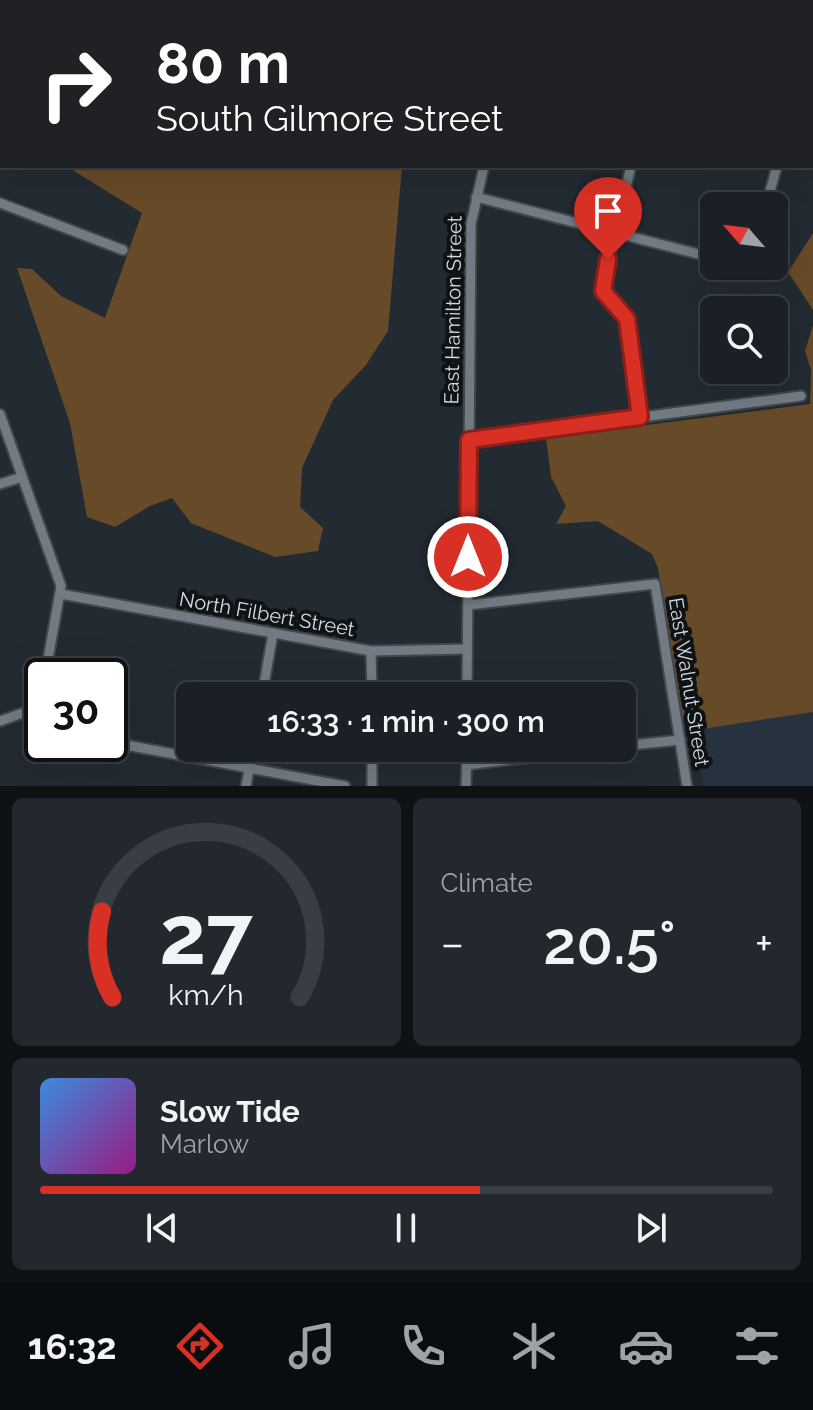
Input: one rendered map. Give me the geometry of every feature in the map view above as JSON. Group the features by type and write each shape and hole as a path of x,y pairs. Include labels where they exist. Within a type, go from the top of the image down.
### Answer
{"street":[{"name":"East Hamilton Street","path":"467,682 471,224 483,168"},
{"path":"630,168 603,291 627,319 640,417"},
{"path":"770,192 776,168"},
{"path":"476,197 700,254"},
{"path":"0,203 123,250"},
{"path":"469,440 801,396"},
{"path":"0,414 60,583 61,594 49,658"},
{"path":"0,484 22,477"},
{"name":"East Walnut Street","path":"468,605 655,584 687,786"},
{"name":"North Filbert Street","path":"61,594 371,651 467,649"},
{"path":"264,682 273,633"},
{"path":"371,651 372,682"},
{"path":"0,721 24,713"},
{"path":"636,745 680,740"},
{"path":"128,745 345,786"},
{"path":"246,786 250,762"},
{"path":"372,762 372,786"},
{"path":"466,786 467,765 492,762"}],"shaded area":[{"path":"74,168 402,168 388,331 366,365 333,400 302,468 300,507 323,528 318,551 275,557 191,523 172,498 150,506 115,527 87,517 70,423 17,268 32,269 61,296 105,318 142,213 74,171"},
{"path":"813,233 813,310 788,272"},
{"path":"813,325 813,712 696,730 682,719 658,568 652,554 598,521 556,524 566,506 551,477 546,438 810,404 811,370 805,351"},
{"path":"813,712 813,786 703,786 696,730"}],"route":[{"path":"468,557 469,440 640,417 627,319 605,295 602,287 608,259"}]}
